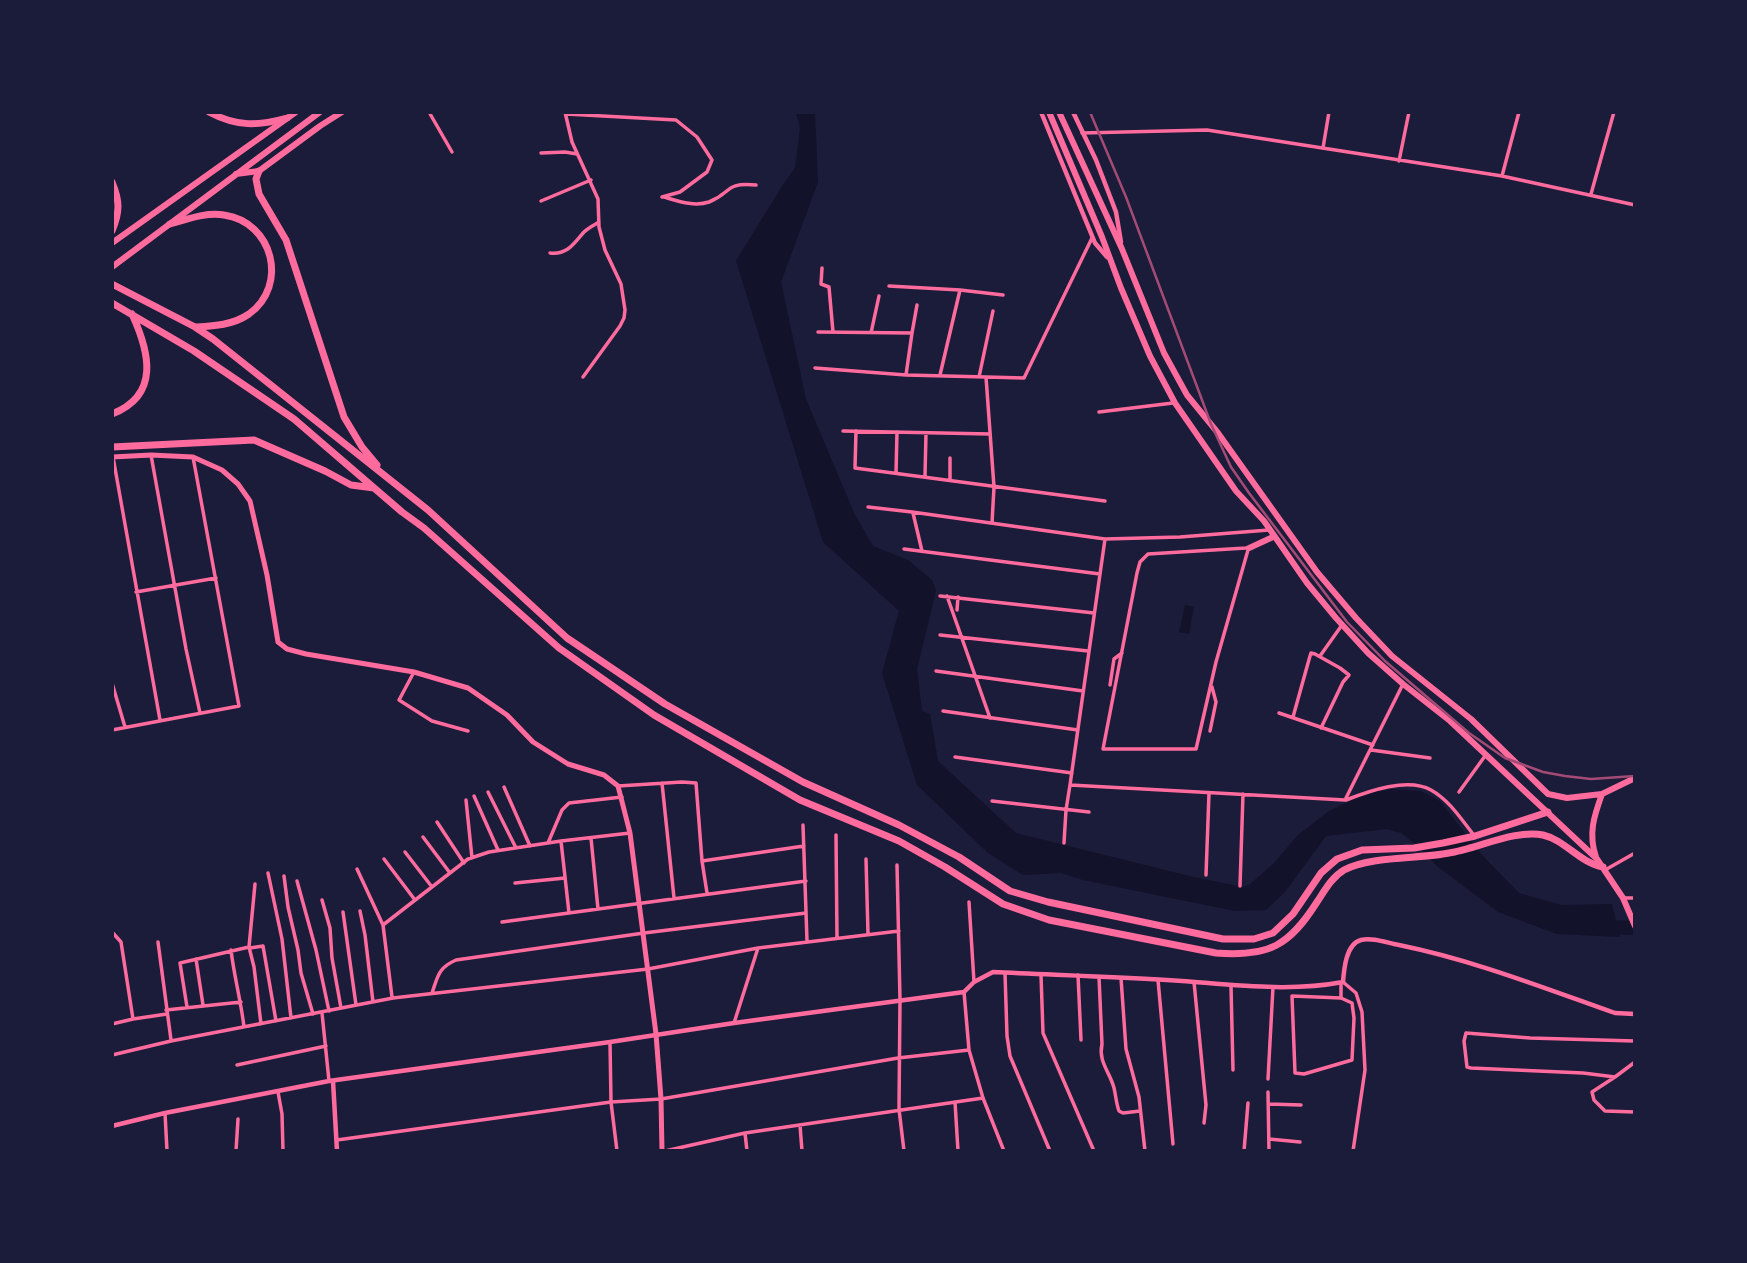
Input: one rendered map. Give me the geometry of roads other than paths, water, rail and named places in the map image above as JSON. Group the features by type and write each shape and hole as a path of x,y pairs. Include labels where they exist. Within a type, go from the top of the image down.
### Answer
{"highway":[{"path":"209,112 237,124 268,123 287,118"},
{"path":"112,243 296,112"},
{"path":"112,267 320,112"},
{"path":"234,175 258,171 342,112"},
{"path":"1049,112 1150,356 1175,403 1236,491 1264,521 1307,583 1368,653 1450,721 1597,859 1623,898 1635,926"},
{"path":"1059,112 1122,249 1164,353 1187,395 1218,433 1317,572 1356,618 1392,656 1471,719 1548,793 1567,798 1602,794 1635,778"},
{"path":"258,171 256,179 259,194 286,240 344,417 362,447 385,475"},
{"path":"112,182 119,200 112,231"},
{"path":"170,224 213,214 235,217 256,229 265,240 270,254 270,281 260,304 233,322 195,327"},
{"path":"112,284 213,339 428,510 567,638 665,704 803,782 947,850 1010,891 1048,902 1223,939 1254,939 1273,933 1293,914 1321,873 1337,859 1362,850 1414,848 1443,843 1548,812"},
{"path":"112,303 194,351 294,419 424,528 559,648 654,715 800,800 899,841 1003,904 1049,920 1238,955 1265,951 1287,940 1305,921 1330,882 1344,870 1366,862 1418,858 1520,836 1545,835 1584,861 1604,869"},
{"path":"112,414 123,410 138,396 146,375 147,354 131,313"},
{"path":"112,447 254,440 351,485 375,488"},
{"path":"1597,859 1591,832 1602,794"}],"main road":[{"path":"112,457 193,457 222,470 238,484 250,501 267,575 278,642 287,649 414,672 468,688 507,715 533,742 568,764 604,775 618,786 631,833 656,1034 664,1151"}],"street":[{"path":"429,112 452,152"},
{"path":"1041,112 1092,237 1110,261"},
{"path":"1073,112 1096,160 1116,212 1122,249"},
{"path":"1323,149 1329,112"},
{"path":"1399,161 1409,112"},
{"path":"1502,176 1519,112"},
{"path":"1591,194 1614,112"},
{"path":"583,377 620,326 625,310 621,284 605,250 599,227 598,199 572,142 565,113 676,120 697,137 712,160 707,172 680,192 662,197 694,204 710,202 736,184 755,185"},
{"path":"1082,133 1207,130 1502,176 1635,205"},
{"path":"541,153 577,154"},
{"path":"541,201 591,180"},
{"path":"551,253 558,254 567,250 585,231 599,222"},
{"path":"816,368 906,375 1024,378 1092,237"},
{"path":"822,268 821,284 829,286 833,332"},
{"path":"889,286 1003,295"},
{"path":"940,375 960,290"},
{"path":"872,333 879,296"},
{"path":"906,375 916,305"},
{"path":"979,377 993,311"},
{"path":"818,332 912,333"},
{"path":"986,377 994,486 992,523"},
{"path":"1099,412 1175,403"},
{"path":"843,431 990,434"},
{"path":"856,432 855,468 1105,501"},
{"path":"896,473 897,432"},
{"path":"925,477 926,433"},
{"path":"150,455 201,713"},
{"path":"112,457 160,720"},
{"path":"112,730 239,706 193,457"},
{"path":"950,458 950,480"},
{"path":"868,507 1105,540 1273,534"},
{"path":"912,512 922,551"},
{"path":"1273,534 1248,550 1196,749 1103,749 1140,562 1148,554 1247,548 1273,534"},
{"path":"1063,843 1105,540"},
{"path":"904,549 1100,574"},
{"path":"136,593 216,579"},
{"path":"940,596 1094,613"},
{"path":"947,596 990,718"},
{"path":"957,610 958,597"},
{"path":"1320,656 1342,625"},
{"path":"940,635 1089,652"},
{"path":"1110,685 1115,659 1122,653"},
{"path":"1293,718 1311,653 1315,654 1349,675 1321,728"},
{"path":"936,671 1083,691"},
{"path":"414,672 399,700 432,721 468,731"},
{"path":"112,683 125,727"},
{"path":"1345,800 1403,684"},
{"path":"1210,731 1216,702 1211,685"},
{"path":"943,711 1078,730"},
{"path":"1279,713 1372,748 1430,758"},
{"path":"1459,792 1486,754"},
{"path":"955,757 1072,773"},
{"path":"662,783 674,898"},
{"path":"618,786 696,783 707,894"},
{"path":"1070,785 1345,800 1372,790 1410,785 1430,789 1447,802 1471,836"},
{"path":"504,787 530,846"},
{"path":"488,792 516,848"},
{"path":"1206,875 1209,793"},
{"path":"1240,886 1243,794"},
{"path":"474,796 498,850"},
{"path":"548,843 562,810 569,803 622,797"},
{"path":"466,800 472,858"},
{"path":"992,801 1089,812"},
{"path":"437,822 464,863"},
{"path":"803,825 807,942"},
{"path":"383,925 472,858 498,850 631,833"},
{"path":"836,835 837,938"},
{"path":"423,837 450,873"},
{"path":"591,838 598,909"},
{"path":"561,841 569,913"},
{"path":"702,861 804,846"},
{"path":"405,852 432,887"},
{"path":"1604,869 1635,853"},
{"path":"384,859 415,900"},
{"path":"866,859 867,934"},
{"path":"897,865 899,1109 904,1151"},
{"path":"357,869 383,925 393,998"},
{"path":"268,873 282,939 291,1018"},
{"path":"284,876 301,973 313,1014"},
{"path":"515,883 565,878"},
{"path":"297,881 329,1011"},
{"path":"502,922 806,881"},
{"path":"256,884 250,948 261,1024"},
{"path":"1623,898 1635,898"},
{"path":"322,900 330,928 341,1009"},
{"path":"969,902 974,982"},
{"path":"360,911 373,1002"},
{"path":"343,912 356,1005"},
{"path":"432,993 440,971 446,964 456,960 806,913"},
{"path":"112,1055 393,998 648,969 758,948 899,931"},
{"path":"112,932 121,942 133,1019"},
{"path":"1341,998 1351,947 1361,940 1375,940 1437,953 1491,969 1615,1013 1635,1014"},
{"path":"158,942 171,1041"},
{"path":"187,1007 180,963 231,950 263,946 276,1021"},
{"path":"734,1023 758,948"},
{"path":"231,950 244,1027"},
{"path":"196,958 203,1005"},
{"path":"112,1126 331,1081 964,992 974,982 993,972 1099,976 1231,986 1273,987 1342,983 1356,993 1362,1012 1366,1070 1353,1151"},
{"path":"1005,973 1010,1056 1050,1151"},
{"path":"1041,974 1043,1033 1094,1151"},
{"path":"1078,975 1081,1040"},
{"path":"1099,976 1102,1061 1115,1088 1119,1111 1140,1111"},
{"path":"1121,978 1126,1049 1139,1097 1145,1151"},
{"path":"1158,980 1173,1144"},
{"path":"1194,982 1206,1105 1204,1123"},
{"path":"1231,986 1233,1070"},
{"path":"1268,1079 1273,987"},
{"path":"964,992 969,1050 982,1098 1004,1151"},
{"path":"1292,996 1341,998 1352,1003 1352,1060 1304,1074 1295,1073 1292,996"},
{"path":"112,1024 187,1007 241,1002"},
{"path":"322,1013 337,1151"},
{"path":"1615,1077 1583,1073 1471,1069 1467,1067 1464,1041 1466,1033 1635,1041"},
{"path":"610,1042 611,1102 617,1151"},
{"path":"237,1065 326,1046"},
{"path":"337,1140 611,1102 661,1099 898,1058 969,1050"},
{"path":"1634,1111 1605,1111 1594,1100 1592,1092 1635,1062"},
{"path":"278,1092 282,1114 283,1151"},
{"path":"1268,1092 1269,1151"},
{"path":"664,1151 744,1133 982,1098"},
{"path":"956,1102 958,1151"},
{"path":"1244,1151 1248,1103"},
{"path":"1269,1104 1301,1105"},
{"path":"165,1113 167,1151"},
{"path":"236,1151 238,1119"},
{"path":"800,1124 802,1151"},
{"path":"744,1133 747,1151"},
{"path":"112,1136 112,1151"},
{"path":"1269,1139 1300,1142"}],"waterway":[{"path":"1601,927 1635,928"}],"railway":[{"path":"1090,112 1126,197 1211,424 1231,467 1347,622 1385,661 1469,733 1505,758 1543,772 1565,776 1591,779 1635,776"}]}
